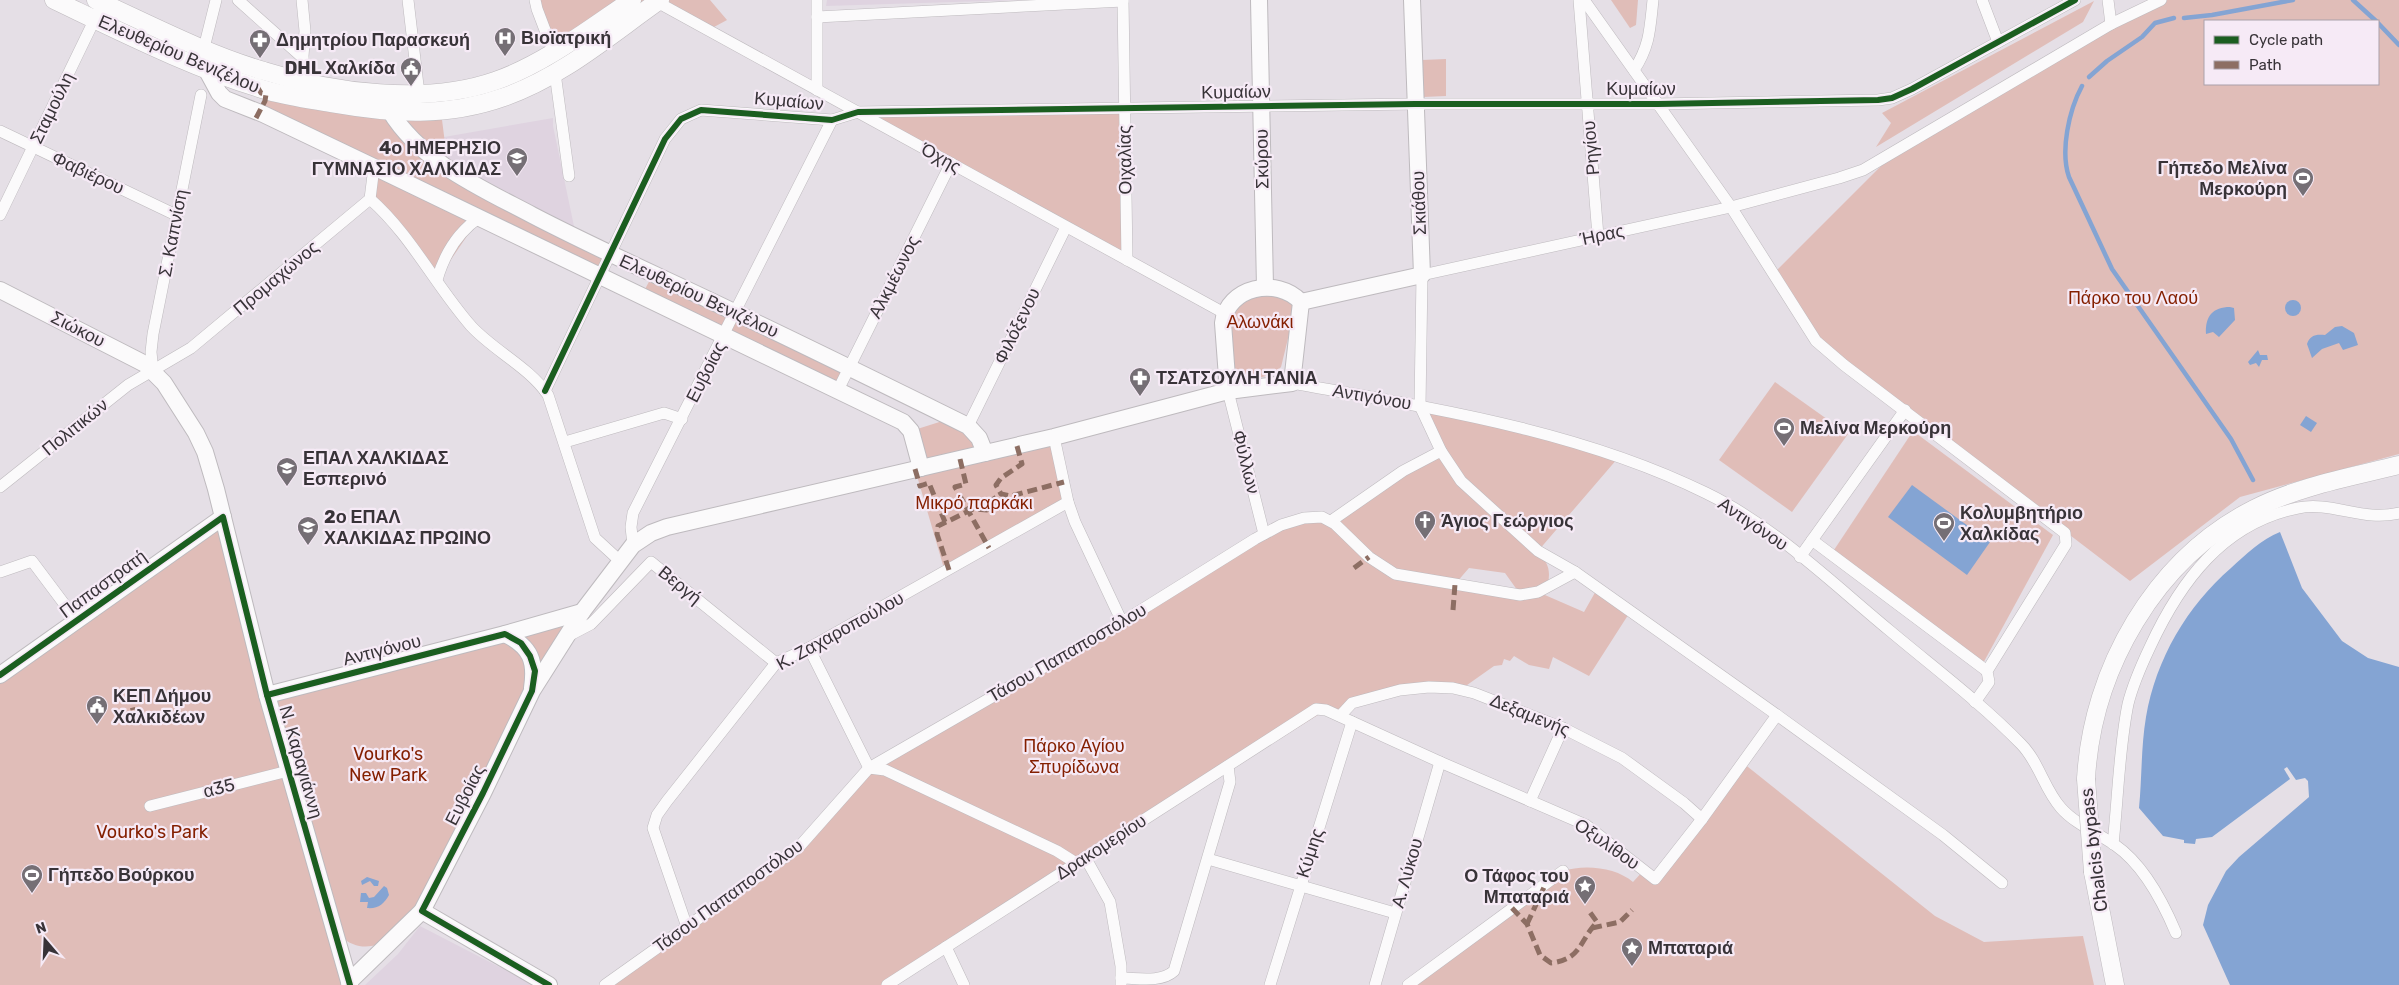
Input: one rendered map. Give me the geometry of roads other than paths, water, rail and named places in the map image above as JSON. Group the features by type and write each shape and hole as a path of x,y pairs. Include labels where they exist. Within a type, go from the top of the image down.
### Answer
{"main road":[{"name":"Ελευθερίου Βενιζέλου","path":"54,0 206,69 271,92 363,109 390,111"},
{"name":"Ελευθερίου Βενιζέλου","path":"101,1 204,48 262,71 301,81 364,92 419,94 457,90 497,80 553,51 632,0"},
{"path":"390,111 459,110 504,97 555,74 658,1"},
{"name":"Chalcis bypass","path":"2115,985 2093,872 2086,779 2091,735 2103,691 2118,654 2142,609 2183,560 2216,532 2269,502 2336,480 2399,465"}],"street":[{"path":"204,48 216,0"},
{"path":"238,0 302,58"},
{"path":"301,81 304,30 302,0"},
{"path":"408,0 419,94"},
{"path":"535,0 553,51"},
{"path":"817,0 817,90"},
{"path":"817,17 1123,0"},
{"name":"Οιχαλίας","path":"1123,0 1127,260"},
{"name":"Σκύρου","path":"1259,0 1265,287"},
{"name":"Σκιάθου","path":"1412,0 1422,275 1420,406"},
{"name":"Ρηγίου","path":"1579,0 1598,236"},
{"path":"1584,0 1731,207 1816,341 2062,529 2067,536 2064,548 1987,671 1989,682 1975,702"},
{"path":"1634,70 1644,55 1649,41 1653,0"},
{"path":"1982,0 1998,42"},
{"name":"Κυμαίων","path":"545,391 612,255 665,140 676,123 686,115 708,109 832,120 858,112 1878,100 1892,98 2075,0"},
{"path":"2108,0 2111,24"},
{"name":"Ήρας","path":"1301,302 1731,207 1839,178 1870,167 2111,24 2161,0"},
{"name":"Σταμούλη","path":"0,215 95,19 101,1"},
{"name":"Όχης","path":"658,1 1224,313"},
{"path":"206,69 225,99 263,114 480,217 907,424 911,431 921,468"},
{"path":"555,74 569,176"},
{"name":"Σ. Καπνίση","path":"153,372 151,352 153,334 201,95"},
{"name":"Ελευθερίου Βενιζέλου","path":"390,111 406,134 455,173 475,186 612,255 968,426 980,438 985,453"},
{"name":"Ευβοίας","path":"633,545 633,513 725,335 832,120"},
{"name":"Φαβιέρου","path":"0,131 176,215"},
{"name":"Αλκμέωνος","path":"838,390 951,164"},
{"path":"374,167 370,199 392,220 471,326 545,391 552,401 595,538 620,561"},
{"name":"Προμαχώνος","path":"153,372 191,348 370,199"},
{"path":"437,280 444,258 464,231 480,217"},
{"name":"Φιλόξενου","path":"968,426 1066,227"},
{"path":"1228,391 1224,313 1228,305 1242,294 1265,287 1286,291 1301,302 1292,383"},
{"name":"Σιώκου","path":"0,290 125,352 153,372"},
{"name":"Πολιτικών","path":"0,487 121,391 153,372"},
{"name":"Ν. Καραγιάννη","path":"153,372 171,392 196,433 205,452 267,695 347,984"},
{"name":"Ευβοίας","path":"347,984 422,911 532,691 564,638 633,545 651,533 667,527 1054,437 1228,391 1292,383"},
{"name":"Αντιγόνου","path":"1292,383 1420,406 1533,431 1666,475 1732,507 1800,557 1975,702 2025,749 2062,809 2114,844 2144,876 2166,910 2176,933"},
{"name":"Φύλλων","path":"1228,391 1264,534"},
{"path":"1420,406 1452,470 1538,551 1575,572 1777,715 1943,835 2002,883"},
{"path":"1800,557 1905,410"},
{"path":"565,442 664,413 682,419"},
{"path":"1054,437 1068,502 1122,622"},
{"path":"1441,451 1402,471 1331,521 1375,561 1395,574 1520,595 1538,592 1575,572"},
{"name":"Κ. Ζαχαροπούλου","path":"687,927 653,828 658,815 668,801 776,663 809,648 1068,502"},
{"path":"2114,844 2127,714 2133,688 2160,625 2193,571 2226,541 2257,523 2284,512 2314,506 2367,516 2386,516 2399,513"},
{"name":"Τάσου Παπαποστόλου","path":"605,985 799,847 870,768 1122,622 1264,534 1281,525 1304,518 1318,516 1331,521"},
{"name":"Παπαστρατή","path":"0,675 223,517"},
{"path":"1812,540 1987,671"},
{"path":"0,572 32,561 77,621"},
{"name":"Βεργή","path":"564,638 591,624 651,562 776,663"},
{"name":"Αντιγόνου","path":"267,695 506,634 582,612"},
{"path":"506,634 521,643 530,656 534,671 532,691"},
{"path":"809,648 870,768 885,770 1057,851 1081,860 1110,902 1114,918 1121,982 1168,976 1174,971 1230,782 1228,766"},
{"name":"Δεξαμενής","path":"1340,716 1352,703 1375,696 1420,688 1453,688 1474,693 1563,728 1622,758 1684,802 1702,819"},
{"name":"Οξυλίθου","path":"1316,709 1326,710 1340,716 1440,762 1586,825 1655,879 1702,819 1777,715"},
{"name":"Δρακομερίου","path":"887,985 1316,709"},
{"name":"Κύμης","path":"1270,985 1352,722"},
{"path":"1530,801 1563,728"},
{"name":"Α. Λύκου","path":"1375,985 1440,762"},
{"name":"α35","path":"150,806 288,771"},
{"path":"1208,859 1395,913"},
{"path":"1408,985 1563,870"},
{"path":"422,911 549,985"},
{"path":"946,947 964,985"}],"water":[{"path":"2290,300 2296,300 2301,305 2299,314 2290,316 2285,311 2285,305"},
{"path":"2224,307 2234,308 2235,320 2219,337 2213,332 2206,334 2207,322 2211,314"},
{"path":"2342,326 2354,333 2358,345 2343,350 2339,343 2322,349 2312,358 2307,344 2310,339 2316,335 2325,335 2335,327"},
{"path":"2258,350 2260,355 2267,355 2268,360 2262,360 2259,367 2256,363 2250,365 2248,362"},
{"path":"2306,416 2317,423 2311,432 2300,425"},
{"path":"1912,485 1990,542 1967,575 1888,517"},
{"path":"2280,532 2302,588 2342,641 2368,658 2399,667 2399,985 2230,985 2203,925 2208,905 2226,871 2239,857 2309,797 2308,781 2305,778 2296,780 2287,767 2284,769 2290,779 2212,837 2196,839 2195,844 2184,843 2184,840 2163,836 2139,808 2146,717 2157,675 2166,654 2187,617 2215,583 2254,548"},
{"path":"367,877 379,881 378,886 374,886 370,881 362,885 361,881"},
{"path":"384,886 387,888 389,895 380,905 374,908 367,908 368,902 360,902 361,893 366,893 369,898 374,897"}],"waterway":[{"path":"2184,18 2212,15 2293,0"},
{"path":"2353,0 2375,20"},
{"path":"2089,77 2107,61 2142,37 2155,23 2174,18"},
{"path":"2379,24 2399,45"},
{"path":"2082,86 2073,107 2067,131 2065,155 2069,177 2112,269 2231,439 2253,480"}],"place":[{"name":"Βιοϊατρική","path":"505,57"},
{"name":"Δημητρίου Παρασκευή","path":"260,59"},
{"name":"DHL Χαλκίδα","path":"411,87"},
{"name":"4ο ΗΜΕΡΗΣΙΟ ΓΥΜΝΑΣΙΟ ΧΑΛΚΙΔΑΣ","path":"517,177"},
{"name":"Γήπεδο Μελίνα Μερκούρη","path":"2303,197"},
{"name":"ΤΣΑΤΣΟΥΛΗ ΤΑΝΙΑ","path":"1140,397"},
{"name":"Μελίνα Μερκούρη","path":"1784,447"},
{"name":"ΕΠΑΛ ΧΑΛΚΙΔΑΣ Εσπερινό","path":"287,487"},
{"name":"Άγιος Γεώργιος","path":"1425,540"},
{"name":"Κολυμβητήριο Χαλκίδας","path":"1944,542"},
{"name":"2ο ΕΠΑΛ ΧΑΛΚΙΔΑΣ ΠΡΩΙΝΟ","path":"308,546"},
{"name":"ΚΕΠ Δήμου Χαλκιδέων","path":"97,725"},
{"name":"Γήπεδο Βούρκου","path":"32,894"},
{"name":"Ο Τάφος του Μπαταριά","path":"1585,905"},
{"name":"Μπαταριά","path":"1632,967"}],"park label":[{"name":"Πάρκο του Λαού","path":"2133,298"},
{"name":"Αλωνάκι","path":"1260,322"},
{"name":"Μικρό παρκάκι","path":"974,503"},
{"name":"Πάρκο Αγίου Σπυρίδωνα","path":"1074,756"},
{"name":"Vourko's New Park","path":"388,764"},
{"name":"Vourko's Park","path":"152,832"}]}
